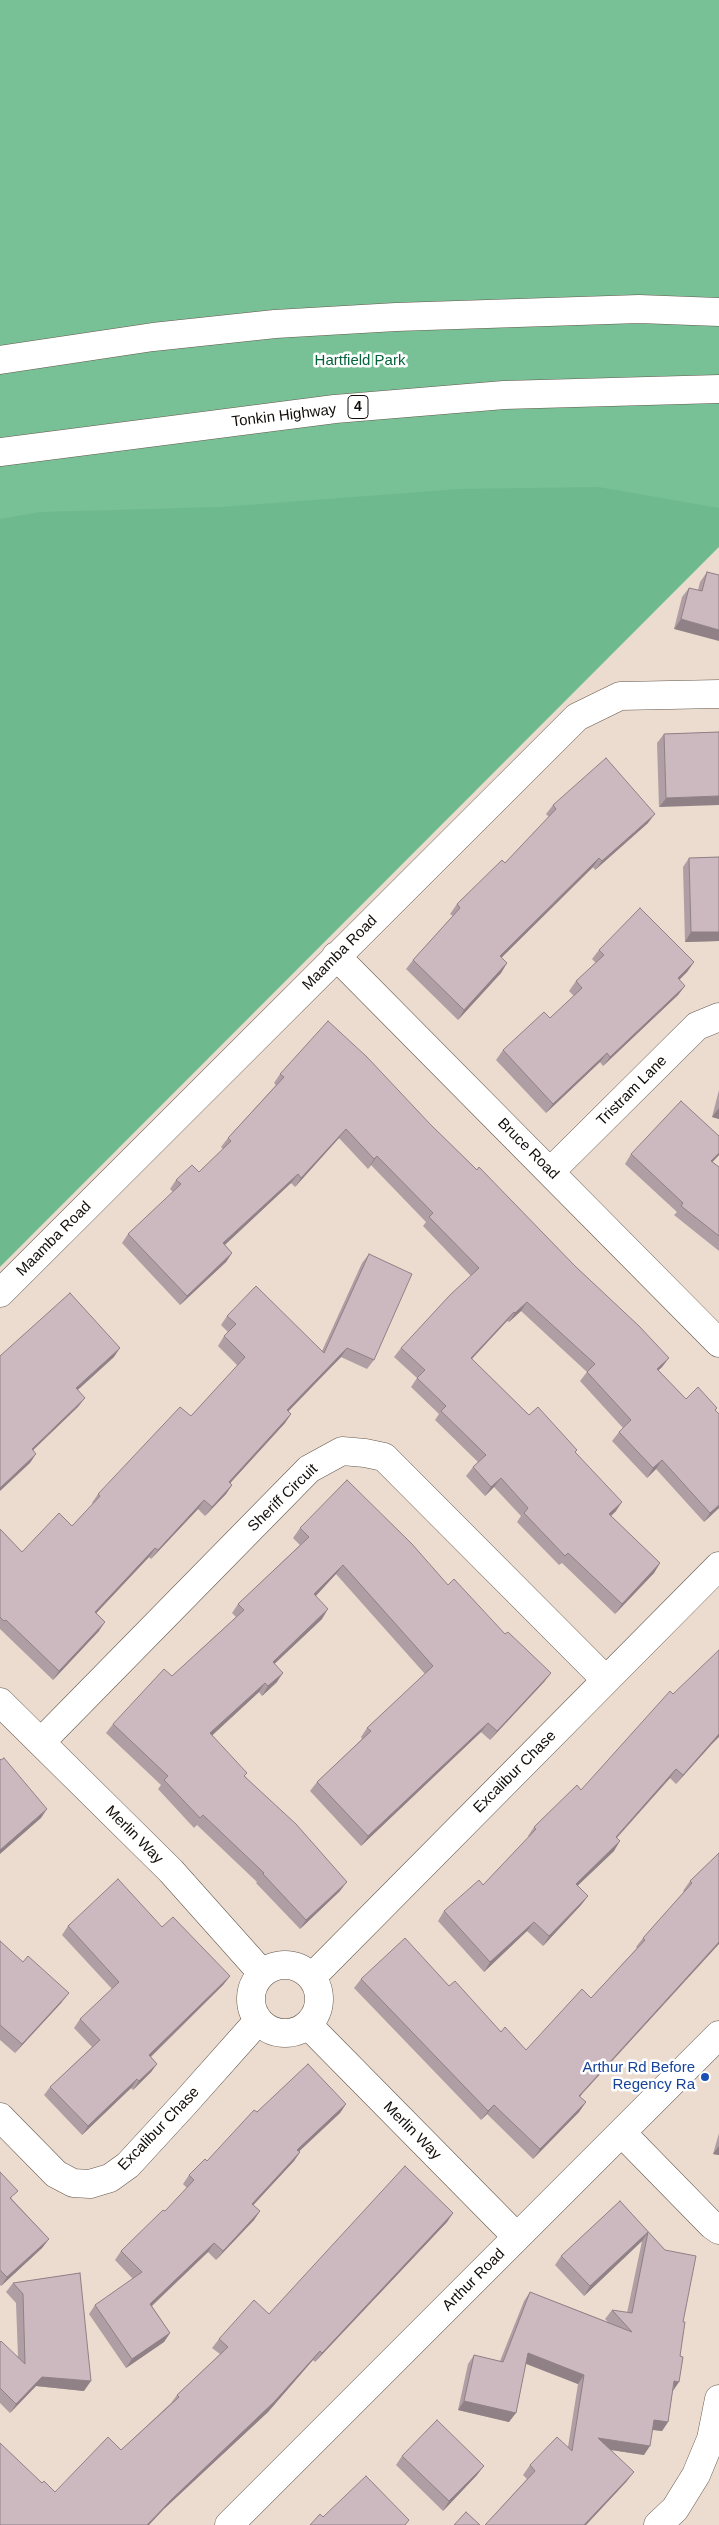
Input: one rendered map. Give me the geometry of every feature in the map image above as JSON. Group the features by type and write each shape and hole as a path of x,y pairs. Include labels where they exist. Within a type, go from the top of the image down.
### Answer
{"main road":[{"path":"0,360 153,337 275,324 396,317 639,309 719,312"},
{"name":"Tonkin Highway","path":"0,452 335,409 504,395 719,389"},
{"name":"Maamba Road","path":"0,1293 577,717 620,696 719,694"},
{"name":"Bruce Road","path":"336,956 719,1343"},
{"name":"Tristram Lane","path":"550,1172 697,1026 719,1017"},
{"name":"Sheriff Circuit","path":"41,1742 309,1469 342,1451 384,1457 606,1680"},
{"name":"Excalibur Chase","path":"312,1977 719,1566"},
{"name":"Merlin Way","path":"0,1702 171,1871 262,1973"},
{"path":"288,1965 301,1969 312,1977 318,1989 319,2002 316,2014 308,2025 296,2032 282,2034 269,2030 258,2020 252,2009 250,1996 254,1984 262,1973 274,1966 288,1965"},
{"name":"Excalibur Chase","path":"0,2117 56,2174 73,2183 90,2184 110,2178 128,2165 186,2103 258,2020"},
{"name":"Merlin Way","path":"308,2025 517,2237"},
{"name":"Arthur Road","path":"229,2525 719,2036"},
{"path":"622,2133 719,2230"},
{"path":"658,2525 675,2509 696,2475 711,2439 719,2399"}],"green space":[{"name":"Hartfield Park","path":"0,0 719,0 719,547 0,1267"},
{"path":"598,487 719,508 719,546 0,1266 0,519 40,512 221,507 460,489"}],"building":[{"path":"707,572 719,575 719,630 681,619 689,588 702,591"},
{"path":"719,732 719,796 666,798 664,734"},
{"path":"606,758 655,814 602,861 599,858 500,956 507,963 464,1010 413,960 460,908 457,904 502,860 505,863 556,809 553,805"},
{"path":"719,857 719,932 691,932 689,858"},
{"path":"640,908 694,962 678,978 685,986 610,1057 607,1053 553,1104 503,1050 544,1012 550,1018 582,988 576,981 604,955 599,950"},
{"path":"328,1021 367,1057 430,1124 477,1170 479,1167 575,1266 639,1326 669,1358 657,1369 686,1399 698,1387 717,1408 715,1410 719,1414 719,1505 710,1513 662,1460 653,1468 619,1432 631,1420 587,1372 595,1364 527,1302 514,1312 471,1358 529,1415 538,1407 577,1450 575,1452 622,1502 609,1514 660,1563 622,1604 568,1553 565,1556 524,1513 528,1508 501,1478 491,1487 473,1467 486,1455 441,1411 446,1406 417,1378 425,1370 401,1348 450,1295 479,1268 429,1217 433,1213 377,1156 374,1159 346,1129 301,1178 298,1174 223,1243 232,1253 187,1296 128,1234 181,1184 176,1180 192,1165 199,1172 231,1141 228,1138 284,1077 280,1074"},
{"path":"681,1101 719,1136 719,1153 711,1161 719,1167 719,1236 681,1206 683,1203 631,1154"},
{"path":"369,1254 412,1274 374,1360 347,1348 287,1410 291,1414 229,1482 232,1485 212,1507 204,1500 158,1550 155,1548 95,1612 105,1622 59,1671 6,1620 4,1621 0,1617 0,1529 22,1552 59,1513 72,1526 100,1496 98,1494 180,1407 191,1416 245,1357 224,1336 236,1324 227,1316 256,1286 324,1353"},
{"path":"70,1293 120,1348 76,1388 85,1398 32,1449 36,1454 0,1488 0,1356"},
{"path":"347,1480 412,1544 448,1585 454,1579 505,1634 508,1632 551,1673 497,1731 488,1723 368,1836 317,1782 371,1731 367,1728 433,1666 343,1565 314,1594 328,1609 273,1662 283,1673 268,1686 265,1683 210,1733 247,1773 244,1776 296,1824 347,1882 306,1920 264,1873 203,1815 200,1818 164,1780 168,1776 113,1724 164,1669 172,1676 244,1610 238,1604 309,1537 300,1528"},
{"path":"719,1650 719,1734 683,1775 676,1769 616,1837 620,1841 576,1884 588,1896 549,1936 534,1922 490,1962 444,1911 479,1880 483,1885 536,1829 534,1827 577,1785 581,1790 670,1691 673,1694"},
{"path":"4,1758 47,1809 0,1850 0,1759"},
{"path":"719,1853 719,1942 579,2096 586,2102 540,2149 494,2105 488,2111 361,1979 405,1938 449,1986 455,1981 501,2032 505,2027 526,2050 582,1989 591,1998 645,1940 643,1938 692,1883 690,1881"},
{"path":"118,1879 162,1927 173,1917 230,1976 149,2055 157,2064 139,2081 137,2079 88,2126 50,2087 100,2040 80,2019 119,1982 68,1926"},
{"path":"0,1941 23,1962 28,1956 69,1993 22,2044 0,2025"},
{"path":"308,2064 346,2104 297,2150 300,2152 252,2204 260,2211 223,2251 214,2243 150,2304 170,2333 132,2359 95,2305 142,2272 121,2251 163,2210 165,2211 194,2180 189,2175 205,2159 207,2161 254,2110 257,2112"},
{"path":"405,2166 453,2213 322,2353 320,2351 274,2402 147,2525 0,2525 0,2443 42,2483 44,2481 55,2492 108,2437 121,2450 179,2397 177,2395 228,2347 219,2339 254,2300 269,2314"},
{"path":"0,2172 18,2191 10,2198 49,2239 7,2277 0,2270"},
{"path":"620,2201 665,2250 696,2256 683,2322 685,2322 680,2356 683,2357 679,2382 674,2381 668,2422 654,2420 650,2446 598,2438 634,2472 584,2525 485,2525 535,2471 530,2465 557,2437 572,2451 584,2375 528,2353 516,2413 464,2401 474,2355 503,2362 530,2292 632,2332 612,2310 632,2313 648,2232 590,2286 561,2256"},
{"path":"80,2273 91,2381 42,2377 16,2404 0,2388 1,2341 25,2364 23,2294 13,2283"},
{"path":"437,2420 484,2466 449,2501 402,2456"},
{"path":"366,2476 409,2520 405,2525 310,2525 320,2514 323,2517"},
{"path":"466,2512 480,2525 454,2525"}],"place":[{"name":"Arthur Rd Before Regency Ra","path":"705,2077"}]}
